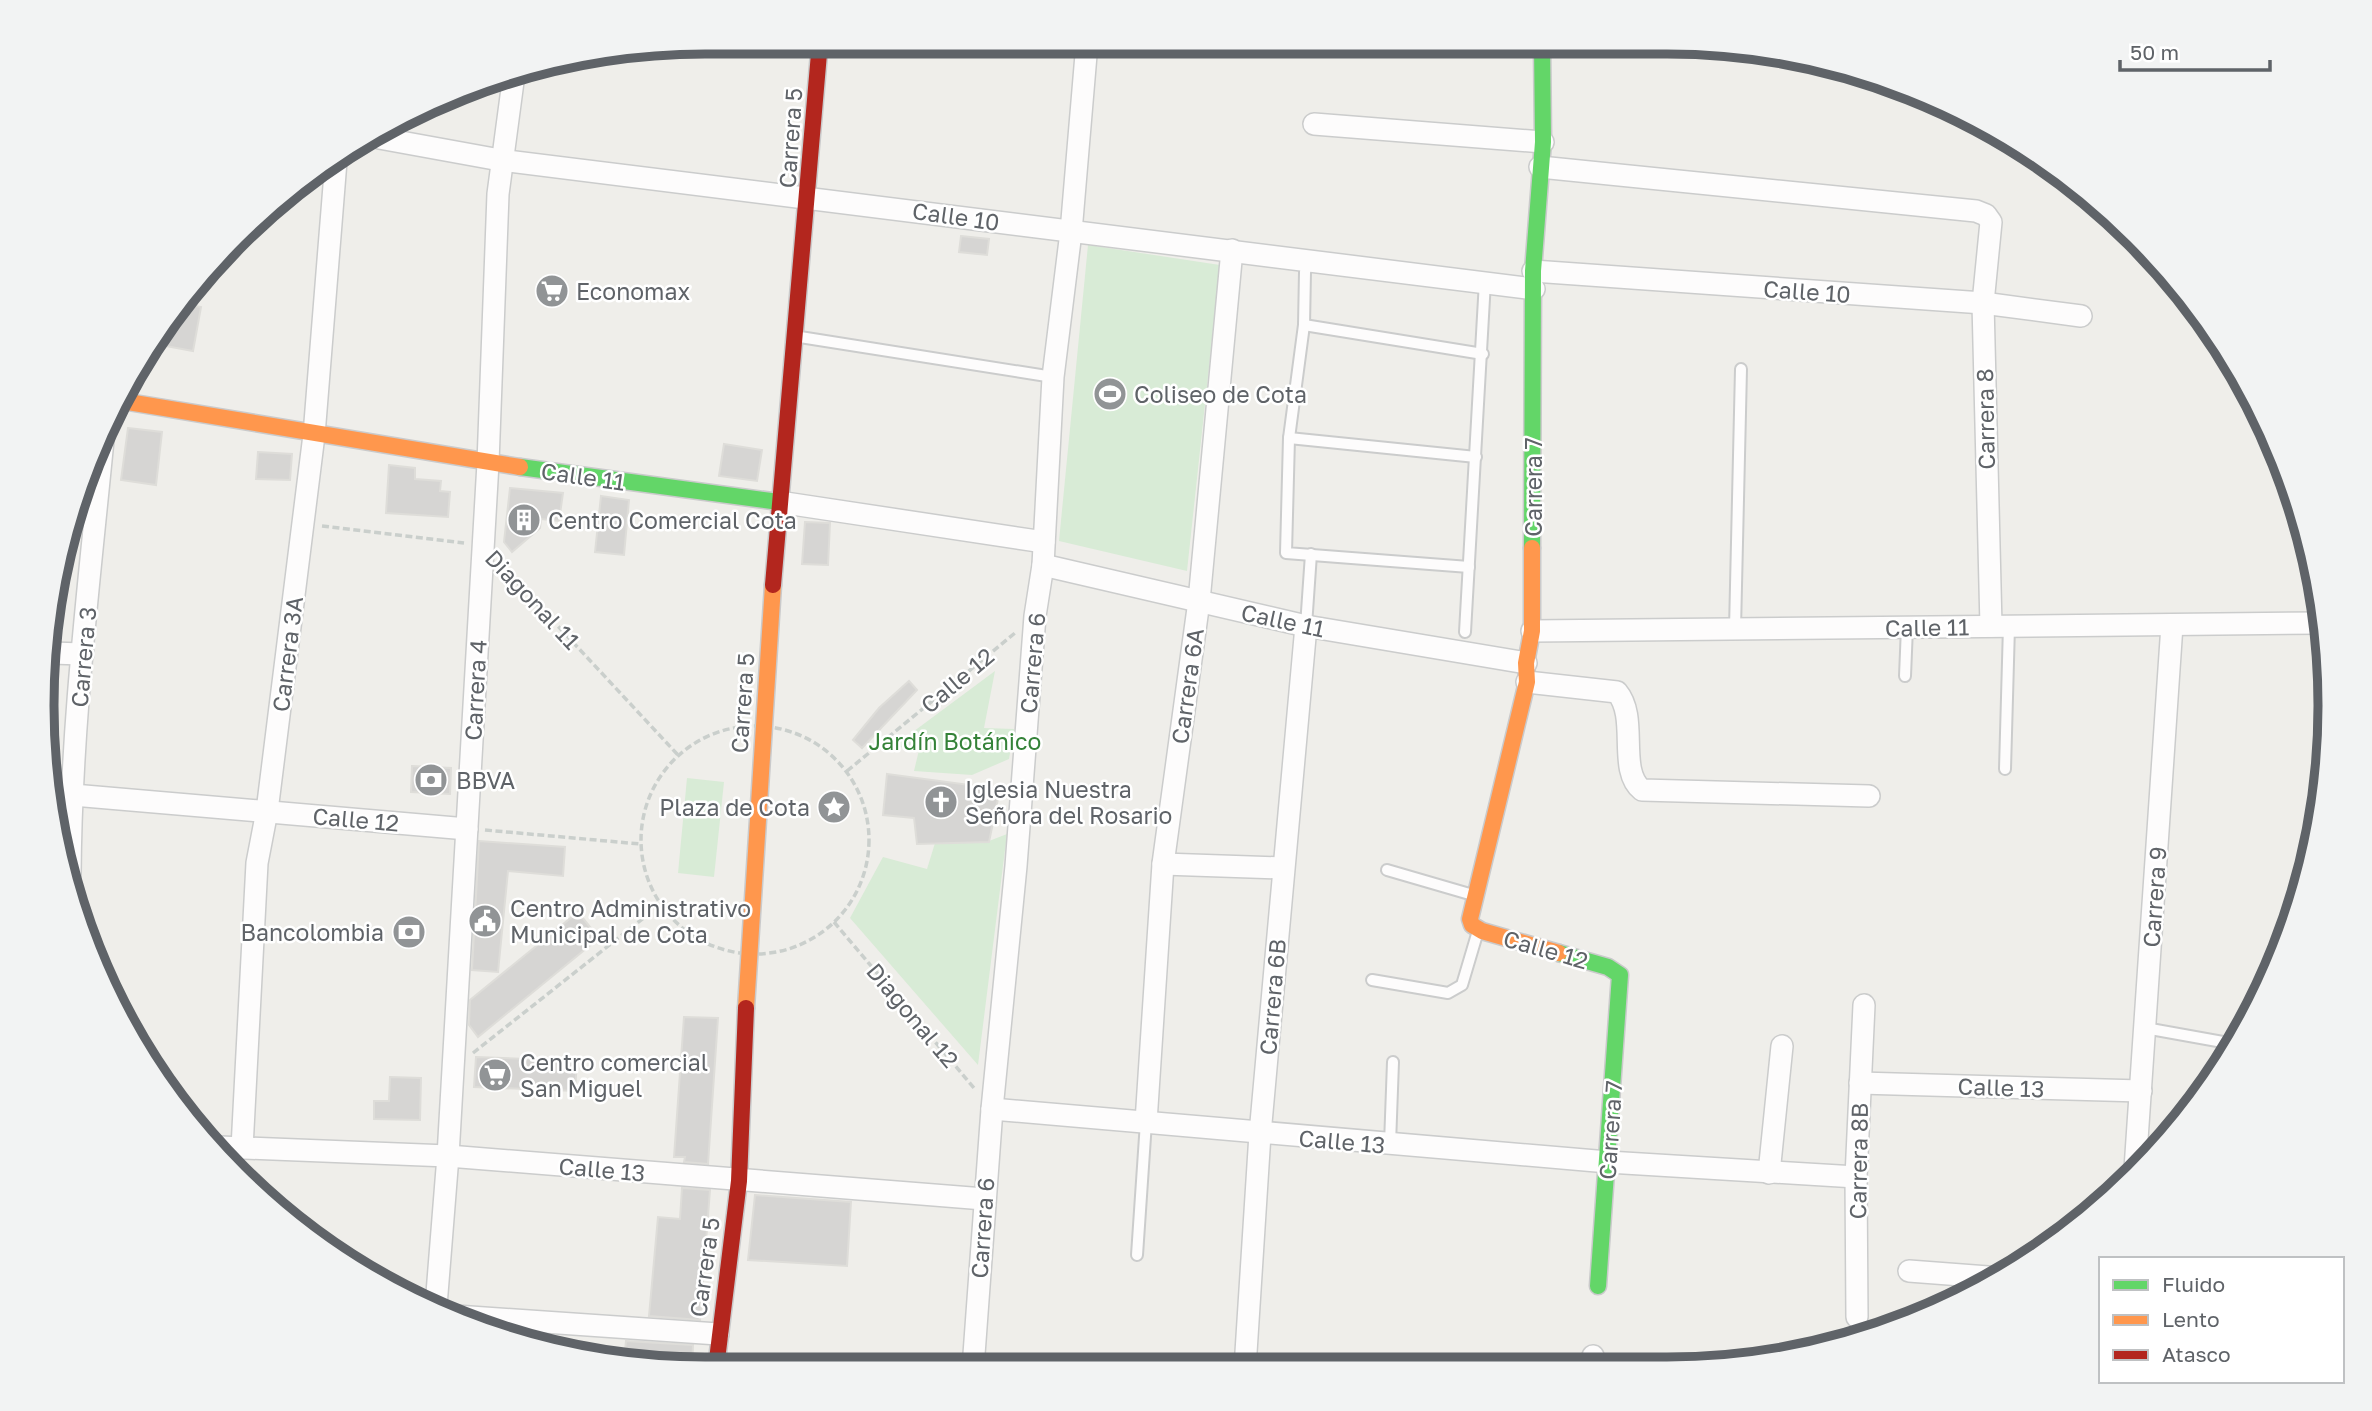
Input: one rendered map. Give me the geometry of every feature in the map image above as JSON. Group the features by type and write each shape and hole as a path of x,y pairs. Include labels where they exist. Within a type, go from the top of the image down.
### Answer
{"main road":[{"name":"Carrera 5","path":"717,1357 739,1181 748,955 779,502 797,336 819,54"},
{"name":"Carrera 7","path":"1475,926 1476,896 1526,673 1532,631 1533,280 1543,142 1542,54"},
{"name":"Calle 11","path":"129,402 488,463 779,502"},
{"name":"Calle 12","path":"1475,926 1608,967 1620,975"},
{"name":"Carrera 7","path":"1598,1286 1620,975"}],"street":[{"name":"Carrera 6","path":"974,1357 984,1199 1016,866 1035,616 1043,565 1053,377 1071,232 1086,54"},
{"name":"Carrera 4","path":"437,1299 448,1156 488,463 500,160 512,84"},
{"path":"1314,124 1543,142"},
{"name":"Calle 10","path":"385,139 500,160 1485,281 1533,280 1983,303 2081,316"},
{"name":"Carrera 8","path":"1540,167 1976,211 1986,215 1991,222 1983,303 2000,626"},
{"name":"Carrera 3A","path":"242,1148 257,863 267,811 314,435 335,170"},
{"name":"Carrera 6A","path":"1146,1122 1163,864 1199,601 1233,250"},
{"name":"Carrera 3","path":"66,818 73,795 82,654 101,465"},
{"name":"Calle 11","path":"779,502 1044,542"},
{"name":"Calle 11","path":"1043,565 1306,626 1617,692 1626,707 1632,777 1642,790 1869,796"},
{"name":"Calle 11","path":"1532,631 2312,623"},
{"name":"Carrera 9","path":"2136,1156 2172,625"},
{"name":"Carrera 6B","path":"1246,1357 1260,1134 1306,626"},
{"path":"57,653 82,654"},
{"name":"Calle 12","path":"73,795 467,829"},
{"path":"1163,864 1283,868"},
{"name":"Carrera 8B","path":"1857,1317 1856,1177 1864,1005"},
{"path":"1769,1173 1782,1046"},
{"name":"Calle 13","path":"1860,1083 2141,1091"},
{"name":"Calle 13","path":"992,1109 1608,1162 1856,1177"},
{"name":"Calle 13","path":"228,1147 448,1156 984,1199"},
{"path":"1909,1271 1979,1276"},
{"path":"485,1318 718,1334"}],"lane":[{"path":"1309,260 1305,272 1304,325 1289,438 1286,553 1469,567"},
{"path":"1465,632 1483,354 1485,281"},
{"path":"1304,325 1483,354"},
{"path":"797,336 1053,377"},
{"path":"1735,629 1741,369"},
{"path":"1289,438 1476,457"},
{"path":"1306,626 1311,554"},
{"path":"2000,626 2005,769"},
{"path":"1905,676 1907,627"},
{"path":"1387,870 1476,896"},
{"path":"1372,980 1448,993 1462,985 1475,926"},
{"path":"2145,1027 2223,1042"},
{"path":"1390,1144 1392,1062"},
{"path":"1137,1255 1146,1122"}],"path":[{"name":"Diagonal 11","path":"303,524 483,545 678,755"},
{"name":"Calle 12","path":"847,771 1035,616"},
{"path":"467,829 640,844"},
{"path":"453,1057 477,1052 660,905"},
{"name":"Diagonal 12","path":"834,922 992,1109"}],"green space":[{"path":"1088,245 1220,265 1187,571 1059,541"},
{"name":"Jardín Botánico","path":"995,671 984,728 1014,729 1009,759 972,775 914,771 919,750 894,746"},
{"path":"687,778 724,782 714,877 678,873"},
{"path":"1007,834 978,1065 850,918 883,857 927,869 935,843 989,841"}],"building":[{"path":"961,236 989,239 987,255 959,252"},
{"path":"192,305 201,307 193,351 163,345"},
{"path":"128,428 162,432 156,485 121,480"},
{"path":"724,444 762,450 757,481 719,476"},
{"path":"258,452 292,454 290,480 256,479"},
{"path":"389,465 415,468 415,479 441,481 440,491 450,492 448,517 386,513"},
{"name":"Centro Comercial Cota","path":"510,488 563,493 559,521 541,519 540,528 512,552 504,542"},
{"path":"601,496 629,500 624,555 595,552"},
{"path":"805,522 830,523 828,565 802,564"},
{"path":"909,681 917,690 862,748 853,740 879,708"},
{"name":"BBVA","path":"412,766 451,768 450,794 411,792"},
{"name":"Iglesia Nuestra Señora del Rosario","path":"887,774 1000,789 989,842 917,844 914,818 883,815"},
{"path":"479,841 565,847 563,876 508,871 498,972 472,970"},
{"path":"578,912 599,938 478,1037 469,1025 470,1000"},
{"path":"684,1017 718,1018 708,1164 684,1162 685,1157 674,1157"},
{"path":"476,1057 577,1061 575,1091 474,1087"},
{"path":"390,1077 421,1078 420,1120 374,1119 374,1101 389,1101"},
{"path":"682,1188 710,1190 700,1320 649,1316 658,1217 680,1219"},
{"path":"755,1195 851,1202 847,1266 748,1260"},
{"path":"626,1341 693,1345 693,1356 625,1351"}],"traffic: fast":[{"path":"1532,548 1533,271 1543,142 1542,54"},
{"path":"520,467 779,502"},
{"path":"1559,953 1608,967 1620,975 1598,1286"}],"traffic: slow":[{"path":"129,402 520,467"},
{"path":"1532,548 1532,631 1526,663 1527,682 1470,919 1472,925 1482,931 1559,953"},
{"path":"746,1008 773,585"}],"traffic: jam":[{"path":"773,585 819,54"},
{"path":"717,1357 739,1181 746,1008"}],"place":[{"name":"Economax","path":"552,291"},
{"name":"Coliseo de Cota","path":"1110,394"},
{"name":"Centro Comercial Cota","path":"524,520"},
{"name":"BBVA","path":"431,780"},
{"name":"Iglesia Nuestra Señora del Rosario","path":"941,802"},
{"name":"Plaza de Cota","path":"834,807"},
{"name":"Centro Administrativo Municipal de Cota","path":"485,921"},
{"name":"Bancolombia","path":"409,932"},
{"name":"Centro comercial San Miguel","path":"495,1075"}]}
